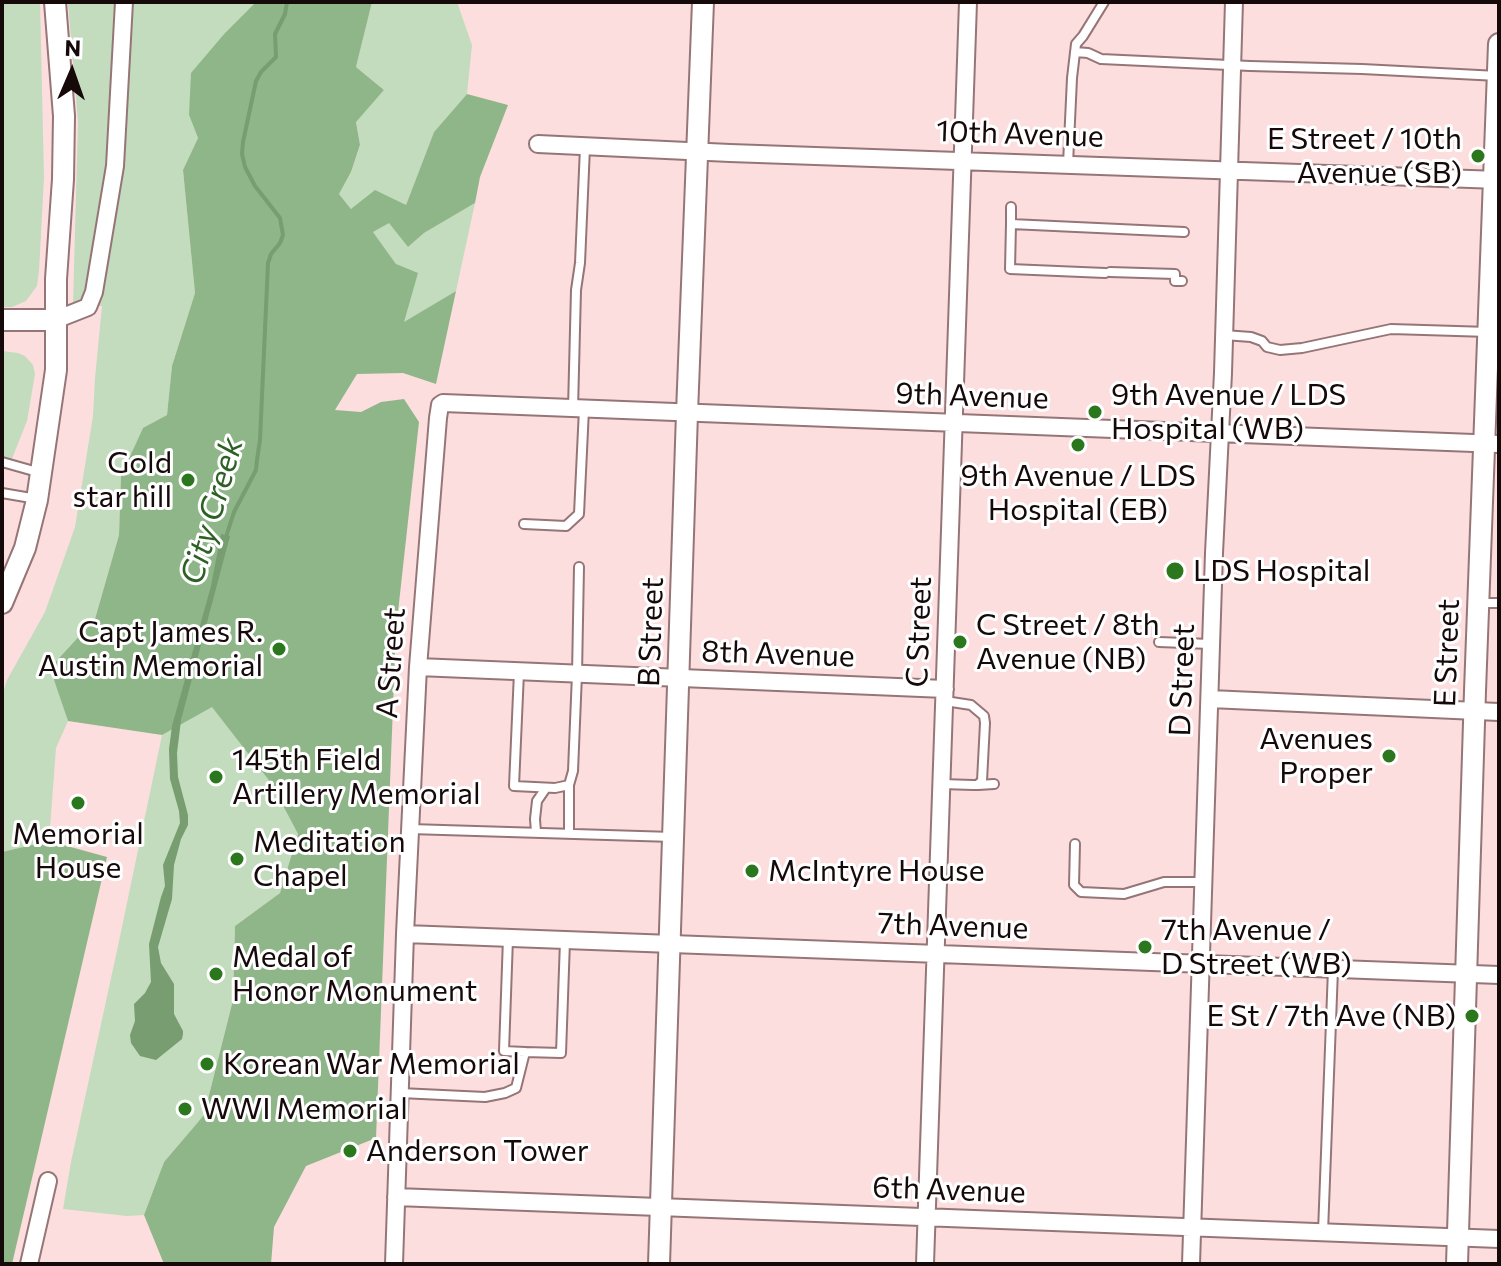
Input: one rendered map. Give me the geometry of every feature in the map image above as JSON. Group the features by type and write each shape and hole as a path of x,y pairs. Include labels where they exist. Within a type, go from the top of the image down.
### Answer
{"street":[{"path":"2,603 25,548 37,500 56,366 55,320 64,116 55,2"},
{"path":"2,320 55,320 88,307 94,292 115,166 124,2"},
{"name":"B Street","path":"659,1264 703,2"},
{"name":"C Street","path":"925,1264 968,2"},
{"name":"D Street","path":"1191,1264 1234,2"},
{"name":"E Street","path":"1457,1264 1474,711 1489,603 1492,444 1489,332 1499,44"},
{"name":"10th Avenue","path":"538,144 1496,180"},
{"name":"9th Avenue","path":"443,403 1492,444"},
{"name":"A Street","path":"394,1264 418,667 438,418 443,403"},
{"name":"8th Avenue","path":"418,667 680,678 945,695"},
{"path":"1210,699 1499,712"},
{"name":"7th Avenue","path":"405,934 1499,975"},
{"path":"29,1264 48,1181"},
{"name":"6th Avenue","path":"396,1197 1499,1239"}],"lane":[{"path":"1068,164 1076,44 1104,2"},
{"path":"1075,52 1088,53 1101,59 1499,76"},
{"path":"524,524 566,526 579,514 576,290 585,147"},
{"path":"1011,207 1010,269 1175,274 1175,281 1182,281"},
{"path":"1011,224 1184,232"},
{"path":"1224,335 1251,337 1262,341 1267,347 1280,350 1391,329 1489,332"},
{"path":"2,462 42,473"},
{"path":"2,493 37,500"},
{"path":"569,833 579,567"},
{"path":"1159,642 1211,644"},
{"path":"519,672 514,786 546,788 569,785"},
{"path":"945,695 979,710 984,716 983,777 977,785"},
{"path":"985,731 997,732"},
{"path":"942,784 994,784"},
{"path":"536,832 537,801 546,788"},
{"path":"410,829 673,837"},
{"path":"1075,844 1074,885 1081,892 1124,894 1164,882 1204,882"},
{"path":"508,938 504,1051 525,1052 561,1053 565,940"},
{"path":"1323,1232 1333,969"},
{"path":"399,1093 485,1097 505,1093 516,1088 525,1052"}],"shaded area":[{"path":"2,2 40,2 44,177 39,271 37,286 26,301 12,307 2,307"},
{"path":"68,2 256,2 225,33 189,115 198,138 183,170 195,293 172,366 167,415 143,429 121,476 119,535 95,619 51,668 68,721 56,748 49,841 2,852 2,696 7,680 45,612 75,527 93,416 102,306 73,306 78,122"},
{"path":"256,2 372,2 356,67 384,90 356,122 360,145 339,194 351,209 375,190 406,205 434,132 467,94 508,105 480,177 475,203 424,233 408,247 389,223 373,232 396,264 418,273 404,322 456,291 436,384 403,373 357,374 335,410 361,412 381,402 404,399 419,422 396,630 376,1138 306,1166 274,1227 271,1264 164,1264 144,1215 164,1162 204,1115 233,1000 235,926 280,893 298,834 271,783 212,707 162,735 68,721 50,668 95,619 119,535 121,476 143,428 167,415 172,366 195,293 183,170 198,138 189,115 191,73"},
{"path":"372,2 457,2 472,45 467,94 434,132 406,205 351,209 339,194 360,146 356,121 384,90 356,67"},
{"path":"475,203 456,291 403,323 396,264 373,232 389,222 408,247 424,233"},
{"path":"2,351 25,356 33,365 35,374 27,421 11,461 2,457"},
{"path":"221,534 230,536 181,720 178,777 188,825 174,865 172,899 158,947 161,963 174,984 174,1014 183,1034 182,1039 156,1060 140,1056 131,1043 130,1035 135,1021 134,1004 151,982 149,944 165,886 163,865 180,823 170,779 172,726 211,586"},
{"path":"212,706 271,783 298,834 280,893 235,926 233,1000 204,1115 164,1162 144,1215 63,1209 162,735"},
{"path":"49,841 107,857 12,1264 2,1264 2,852"}],"waterway":[{"name":"City Creek","path":"225,540 234,512 256,470 268,263 283,235 280,218 255,186 245,167 243,142 256,81 276,57 275,34 287,2"}],"place":[{"name":"E Street / 10th Avenue (SB)","path":"1478,156"},
{"name":"9th Avenue / LDS Hospital (WB)","path":"1095,412"},
{"name":"9th Avenue / LDS Hospital (EB)","path":"1078,445"},
{"name":"Gold star hill","path":"188,480"},
{"name":"LDS Hospital","path":"1175,571"},
{"name":"C Street / 8th Avenue (NB)","path":"960,642"},
{"name":"Capt James R. Austin Memorial","path":"279,649"},
{"name":"Avenues Proper","path":"1389,756"},
{"name":"145th Field Artillery Memorial","path":"216,777"},
{"name":"Memorial House","path":"78,803"},
{"name":"Meditation Chapel","path":"237,859"},
{"name":"McIntyre House","path":"752,871"},
{"name":"7th Avenue / D Street (WB)","path":"1145,947"},
{"name":"Medal of Honor Monument","path":"216,974"},
{"name":"E St / 7th Ave (NB)","path":"1472,1016"},
{"name":"Korean War Memorial","path":"207,1064"},
{"name":"WWI Memorial","path":"185,1109"},
{"name":"Anderson Tower","path":"350,1151"}]}
